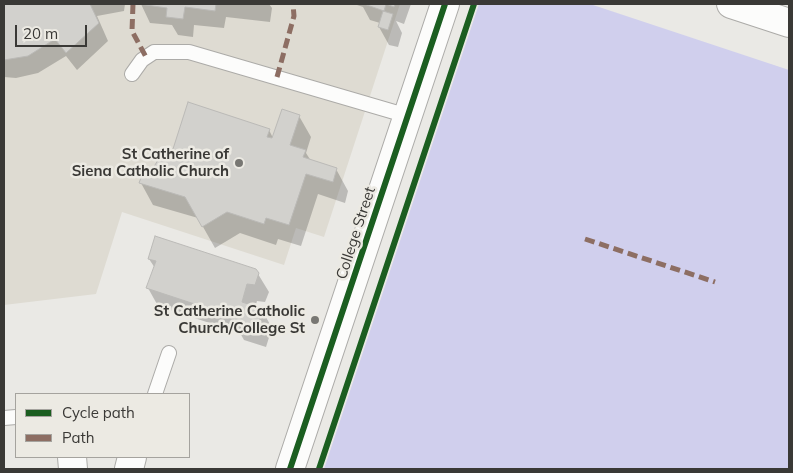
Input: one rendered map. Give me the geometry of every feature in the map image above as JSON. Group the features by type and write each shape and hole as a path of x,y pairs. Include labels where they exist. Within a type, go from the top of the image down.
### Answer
{"street":[{"name":"College Street","path":"290,469 445,4"},
{"path":"731,4 789,23"}],"lane":[{"path":"132,74 142,60 154,52 189,52 408,116"},
{"path":"156,393 169,353"}],"shaded area":[{"path":"4,4 400,4 324,237 296,228 284,265 122,212 96,294 4,305"},
{"path":"479,4 590,4 789,70 789,469 324,469"}],"building":[{"path":"4,4 90,4 99,23 66,53 55,39 28,56 4,60"},
{"path":"139,4 216,4 215,11 185,7 183,19 166,17 167,8"},
{"path":"364,4 386,4 384,11"},
{"path":"383,11 393,14 388,30 378,27"},
{"name":"St Catherine of Siena Catholic Church","path":"188,102 270,129 267,137 272,138 282,109 300,115 290,145 306,150 303,157 337,168 333,182 306,174 289,225 266,218 264,224 227,212 202,227 185,197 139,183 142,175 147,178 166,147 173,149"},
{"path":"155,236 256,269 259,273 255,285 247,284 242,302 263,309 256,330 233,322 234,317 146,288 156,261 148,259"}],"marked path":[{"path":"133,4 132,31 146,57"},
{"path":"277,77 294,16 293,4"},
{"path":"585,239 715,282"}],"cycle path":[{"path":"290,469 445,4"},
{"path":"319,469 474,4"}],"place":[{"name":"St Catherine of Siena Catholic Church","path":"239,163"},
{"name":"St Catherine Catholic Church/College St","path":"315,320"}]}
